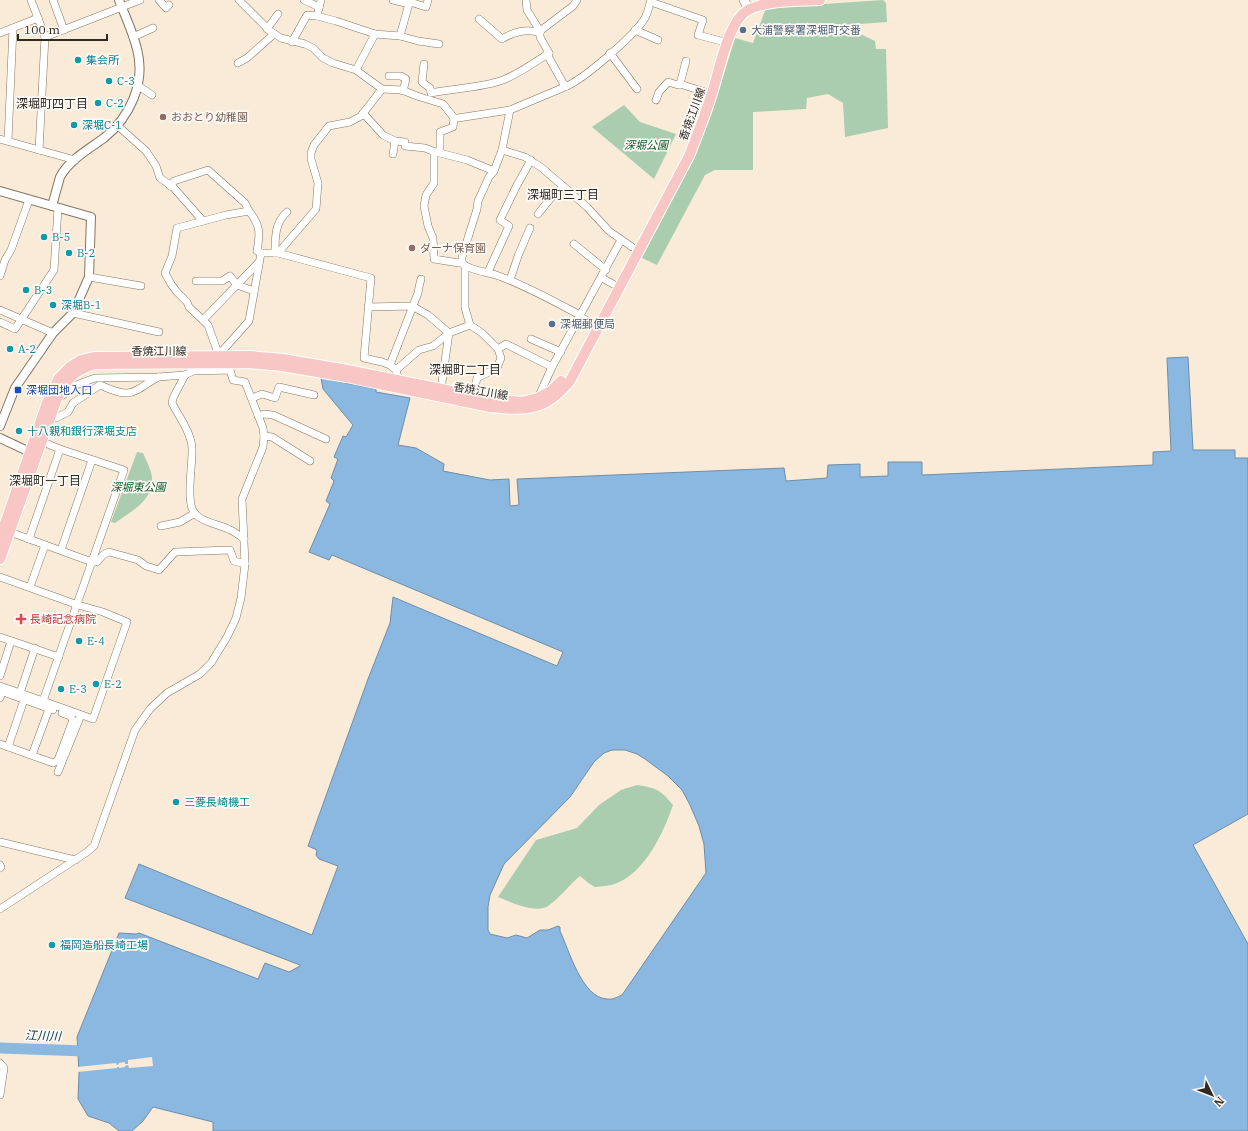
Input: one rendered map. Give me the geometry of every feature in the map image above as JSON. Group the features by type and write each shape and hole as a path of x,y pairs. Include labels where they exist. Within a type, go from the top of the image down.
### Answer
{"main road":[{"name":"香焼江川線","path":"561,387 564,377 590,322 613,284 683,153 699,113 700,91 731,17 745,2 756,0"},
{"name":"香焼江川線","path":"0,559 4,533 59,378 70,367 81,360 94,357 249,356 347,374 490,406 521,409 570,381 689,156 705,116 729,37 738,20 746,11 759,5 774,2 820,0"},
{"name":"香焼江川線","path":"347,374 399,381 472,396 507,401 533,402"},
{"name":"香焼江川線","path":"38,440 50,416 52,401"}],"street":[{"path":"31,0 45,37 38,150"},
{"path":"52,0 64,30"},
{"path":"45,37 64,30 120,4 140,0"},
{"path":"159,0 166,8 169,5"},
{"path":"239,0 270,31 281,38 292,42 305,44 313,48 323,58 332,63 356,70 382,89 403,91 443,104 454,118 453,127 440,132 437,153 433,164 434,183 426,195 424,206 428,226 433,238 434,259 463,264 510,280 580,315 580,317 590,322"},
{"path":"304,0 320,4 317,16"},
{"path":"393,0 410,2 426,7 428,0"},
{"path":"526,0 528,10 549,53 548,56 556,72 563,83 567,86"},
{"path":"540,32 573,6 577,0"},
{"path":"454,118 510,110 567,86 584,76 635,30 644,18 651,1 702,20 698,35 721,41"},
{"path":"400,36 410,2"},
{"path":"0,322 15,329 20,319 54,270 55,207 60,176 75,160 118,126 133,102 139,75 138,50 120,4"},
{"path":"238,63 247,58 270,31 278,14"},
{"path":"292,42 308,15 336,21 375,34 400,36 418,41 439,44"},
{"path":"0,33 38,18"},
{"path":"479,20 502,38 509,34 532,30 540,32"},
{"path":"8,141 13,28"},
{"path":"133,37 153,28"},
{"path":"635,30 658,40"},
{"path":"356,70 375,34"},
{"path":"424,64 422,82 430,88 431,93 490,84 503,80 521,72 549,53"},
{"path":"610,53 638,89"},
{"path":"680,84 686,61"},
{"path":"389,76 401,76 406,79 403,91"},
{"path":"656,100 659,92 668,82 678,85 680,84 700,91"},
{"path":"137,85 152,95"},
{"path":"276,253 316,209 318,183 311,159 311,153 314,145 328,126 355,120 361,116 382,89"},
{"path":"472,396 477,378 497,368 501,358 498,349 482,333 470,325 465,308 462,256 477,209 478,201 489,177 494,171 502,150 510,110"},
{"path":"363,112 384,135 395,141 405,142 405,146 426,148 437,153 467,160 494,171"},
{"path":"118,126 146,150 156,166 160,178 170,186 203,221"},
{"path":"0,139 75,160"},
{"path":"393,154 395,141"},
{"path":"502,150 525,157 542,168 588,207 609,231 632,247"},
{"path":"488,272 509,226 500,220 531,160"},
{"path":"170,186 174,181 208,170 245,203 256,221 260,231 257,251 261,253 276,253 371,278 364,358 390,365 396,370 399,381"},
{"path":"538,214 554,194 557,194 564,186"},
{"path":"0,191 90,217 89,276 74,313 54,333 14,388 0,426"},
{"path":"0,276 29,200"},
{"path":"249,211 226,214 177,228 172,256 165,273 171,284 187,302 189,307 208,325 218,354 249,321 261,253"},
{"path":"276,253 276,227 287,212"},
{"path":"510,280 530,228"},
{"path":"533,402 602,278 621,240"},
{"path":"574,244 606,270"},
{"path":"202,320 259,262"},
{"path":"89,276 141,286"},
{"path":"196,281 222,280 230,276 237,285 254,291"},
{"path":"602,278 613,284"},
{"path":"390,365 396,353 418,293 421,279"},
{"path":"368,307 412,306 428,315 448,333 441,389"},
{"path":"0,310 54,333"},
{"path":"74,313 159,332"},
{"path":"396,370 419,350 433,346 448,333 470,325"},
{"path":"531,339 561,352"},
{"path":"498,349 506,344 552,368"},
{"path":"0,909 94,846 135,730 150,709 167,693 200,674 211,663 227,637 236,618 241,598 245,564 244,539 242,499 264,447 264,436 252,398 245,382 233,380 230,370 192,371 185,376 173,398 172,403 191,440 191,503 195,513 205,520 228,529 244,539"},
{"path":"52,401 76,385 95,378 185,376"},
{"path":"50,416 56,418 68,412 73,403 100,385 120,393 132,393 158,377"},
{"path":"252,398 262,394 275,398 279,387 314,395"},
{"path":"258,416 268,414 326,439"},
{"path":"264,436 272,437 310,461"},
{"path":"0,438 33,454"},
{"path":"38,440 60,449 124,470 78,605 43,701"},
{"path":"29,539 60,449"},
{"path":"61,550 92,460"},
{"path":"161,526 180,522 195,513"},
{"path":"4,533 29,539 92,562 97,562 103,555 109,552 138,560 146,566 159,570 175,552 230,550 234,561 245,564"},
{"path":"30,587 45,545"},
{"path":"0,577 78,605 103,612 127,622 93,719 20,693 1,692"},
{"path":"0,637 59,657"},
{"path":"0,676 11,641"},
{"path":"20,693 35,648"},
{"path":"0,744 53,763 58,760 73,720 70,716 1,692"},
{"path":"8,747 24,700"},
{"path":"32,755 49,708"},
{"path":"58,772 81,715"},
{"path":"0,842 75,860"},
{"path":"0,1063 4,1068 0,1095"}],"green space":[{"path":"883,0 886,3 887,22 859,24 858,33 875,41 876,49 886,49 888,128 845,137 843,103 828,94 807,98 806,109 753,112 753,170 715,170 705,175 657,265 640,257 694,158 713,110 735,38 753,43 766,8"},
{"name":"深堀公園","path":"624,105 640,122 676,134 654,179 592,127"},
{"name":"深堀東公園","path":"137,452 143,453 152,476 149,494 134,510 115,523 111,522"},
{"path":"637,785 649,787 661,792 673,805 663,830 648,856 629,876 618,883 595,887 580,876 548,906 537,909 509,902 498,897 536,840 577,828 599,805 621,790"}],"water":[{"path":"1188,357 1193,450 1235,450 1235,458 1248,458 1248,814 1193,845 1248,944 1248,1131 213,1131 213,1122 153,1107 143,1121 132,1131 119,1131 109,1123 88,1116 78,1099 79,1072 77,1037 119,933 139,933 258,979 265,963 289,972 300,966 125,898 139,864 312,935 338,866 319,859 316,855 317,850 308,846 368,679 390,623 393,597 557,666 563,652 332,555 329,560 309,552 330,504 326,501 334,481 331,478 338,459 334,457 343,436 346,437 353,425 323,389 321,378 376,389 376,392 410,398 398,445 416,448 444,464 443,471 490,480 509,479 510,506 519,505 517,479 784,468 786,481 827,478 828,465 860,464 860,477 888,476 888,462 922,462 922,475 1153,465 1153,452 1171,451 1167,358","holes":["612,750 625,750 637,754 645,759 668,776 682,790 699,826 704,844 706,873 622,995 607,999 598,997 590,991 584,982 572,961 560,931 560,927 558,926 548,930 540,930 527,938 516,935 507,938 490,934 488,930 488,907 490,895 504,864 570,797 594,762 604,753"]}],"pier":[{"path":"152,1057 153,1066 129,1068 128,1065 119,1068 77,1072 77,1067 116,1063 118,1065 119,1063 125,1062 125,1064 128,1064 128,1060"}],"waterway":[{"name":"江川川","path":"0,1048 85,1051"}],"place":[{"name":"大浦警察署深堀町交番","path":"743,30"},
{"name":"集会所","path":"78,60"},
{"name":"C-3","path":"109,81"},
{"name":"C-2","path":"98,103"},
{"name":"おおとり幼稚園","path":"163,117"},
{"name":"深堀C-1","path":"74,125"},
{"name":"B-5","path":"44,237"},
{"name":"ダーナ保育園","path":"412,248"},
{"name":"B-2","path":"69,253"},
{"name":"B-3","path":"26,290"},
{"name":"深堀B-1","path":"53,305"},
{"name":"深堀郵便局","path":"552,324"},
{"name":"A-2","path":"10,349"},
{"name":"深堀団地入口","path":"18,390"},
{"name":"十八親和銀行深堀支店","path":"19,431"},
{"name":"長崎記念病院","path":"21,619"},
{"name":"E-4","path":"79,641"},
{"name":"E-2","path":"96,684"},
{"name":"E-3","path":"61,689"},
{"name":"三菱長崎機工","path":"176,802"},
{"name":"福岡造船長崎工場","path":"52,945"}],"district":[{"name":"深堀町四丁目","path":"52,104"},
{"name":"深堀町三丁目","path":"563,195"},
{"name":"深堀町二丁目","path":"465,370"},
{"name":"深堀町一丁目","path":"45,481"}]}
